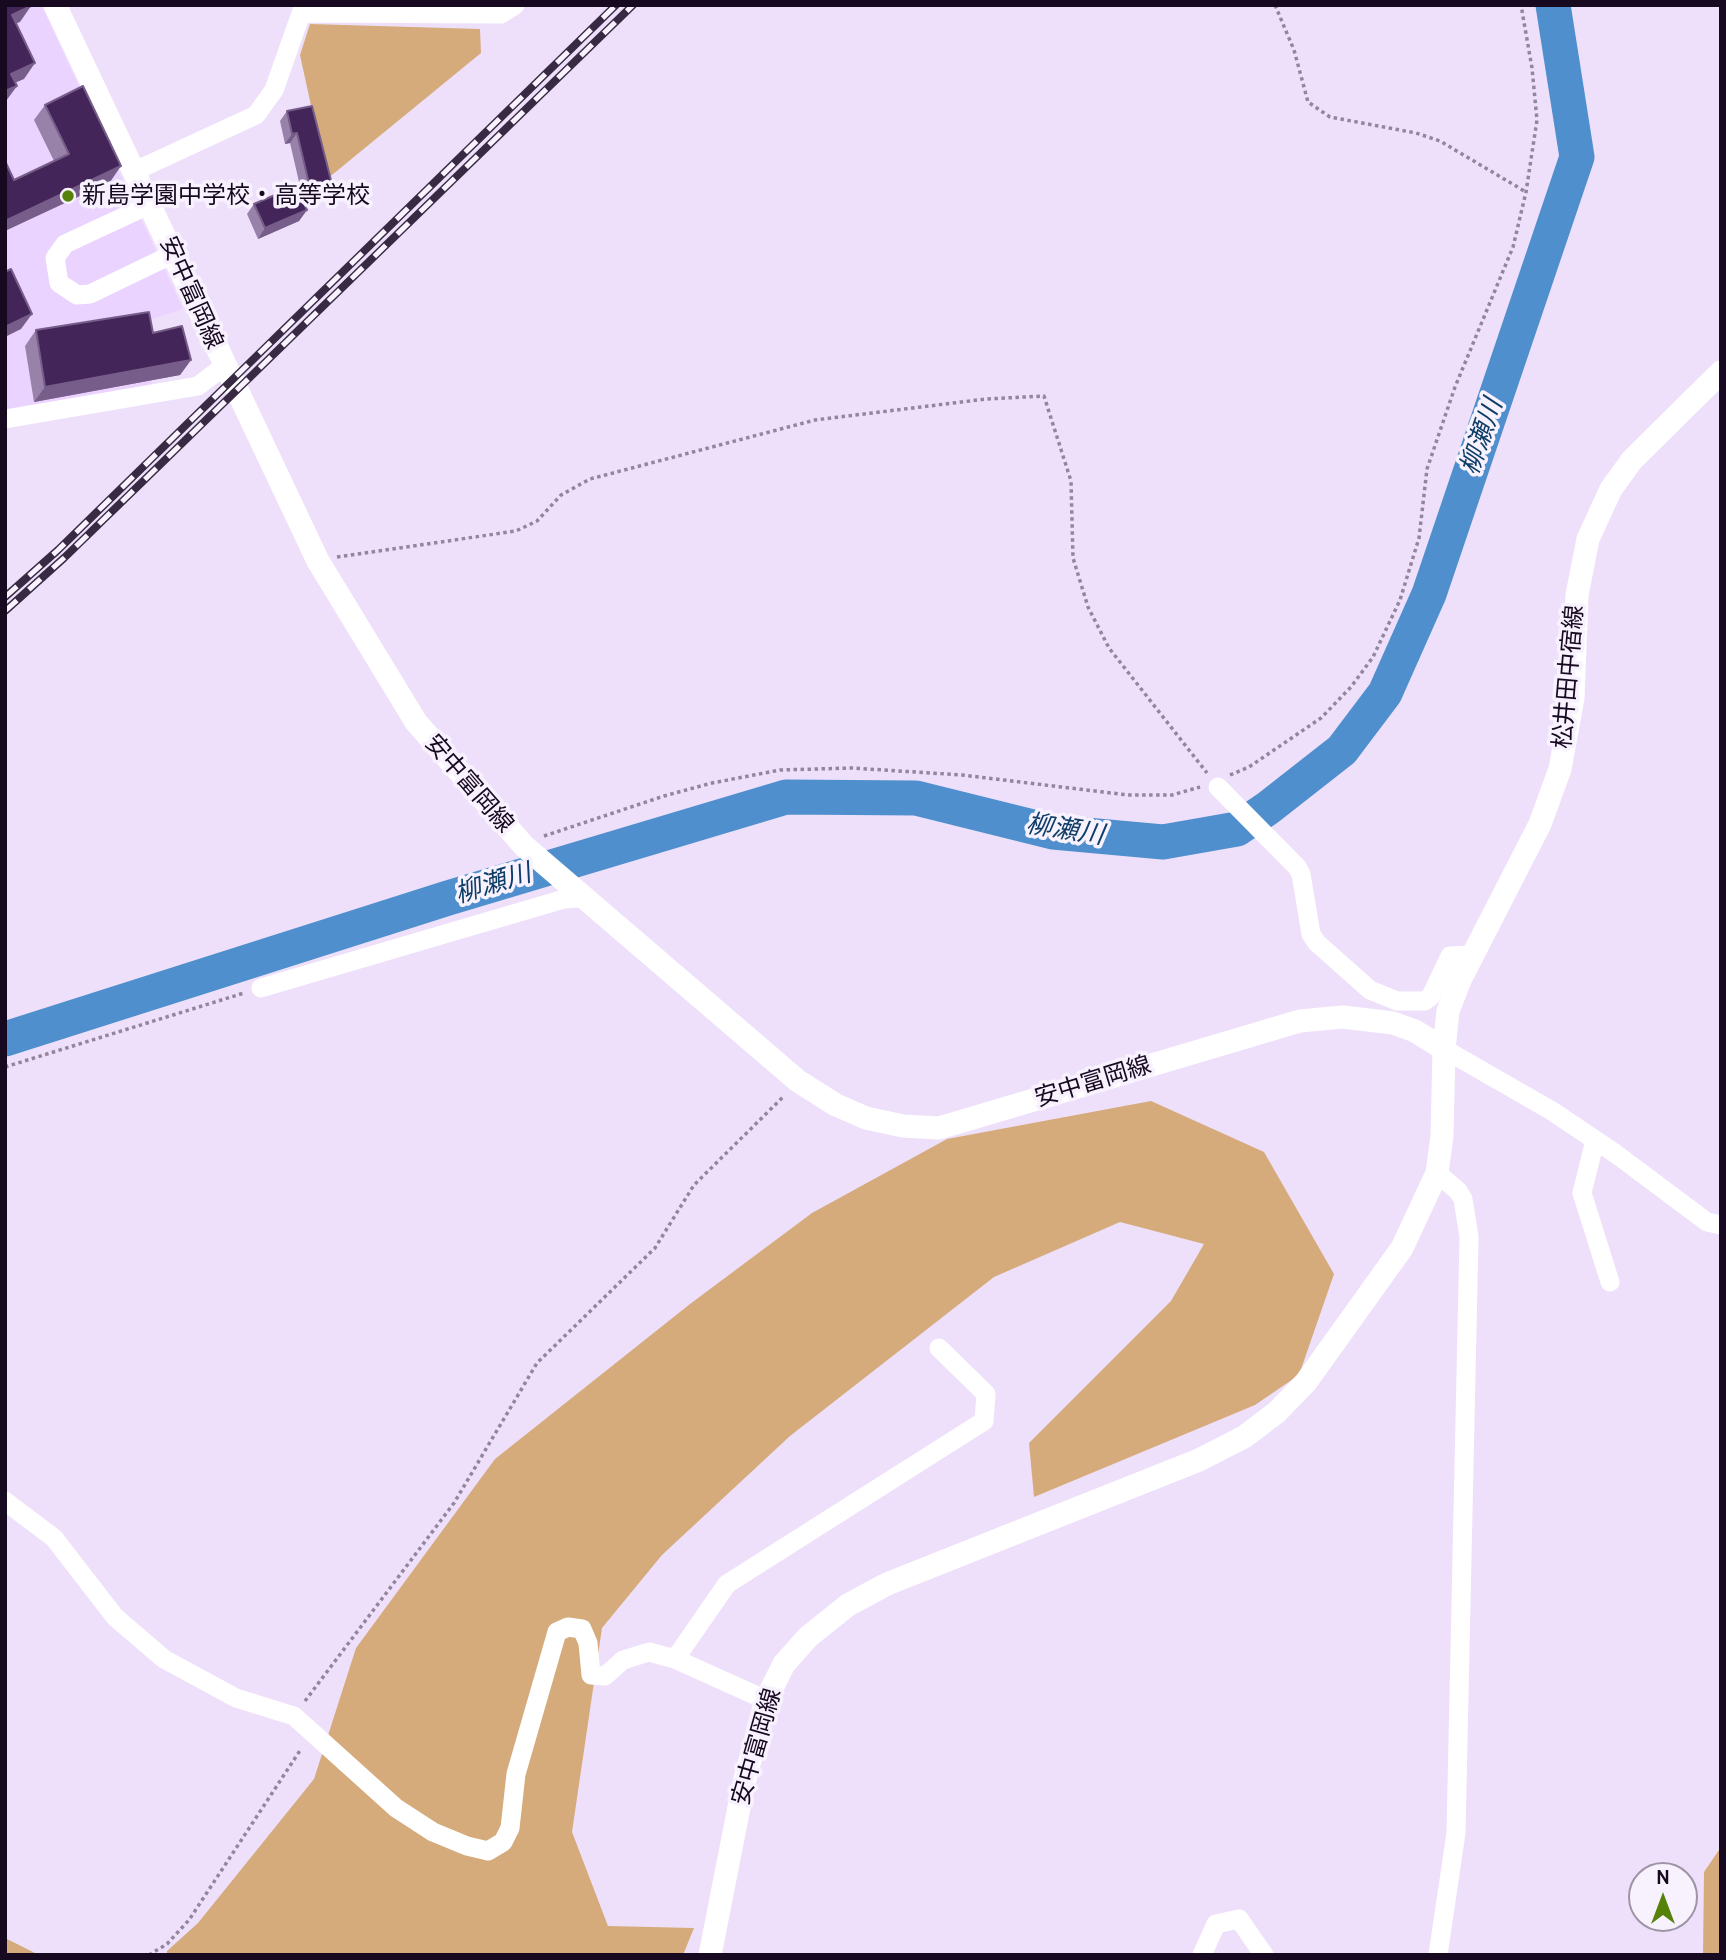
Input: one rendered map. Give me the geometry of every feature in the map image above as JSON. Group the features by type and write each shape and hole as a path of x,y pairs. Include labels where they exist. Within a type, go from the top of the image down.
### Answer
{"main road":[{"name":"安中富岡線","path":"55,5 318,561 416,722 521,843 579,896 798,1081 836,1105 866,1118 903,1126 939,1128 1300,1021 1343,1017 1393,1023 1415,1031 1444,1049 1442,1136 1437,1173 1402,1248 1306,1382 1277,1412 1244,1437 1199,1460 865,1595 808,1637 784,1664 766,1700 743,1787 710,1955"},
{"name":"松井田中宿線","path":"1444,1049 1448,1011 1472,955 1540,824 1560,769 1573,698 1577,595 1588,539 1611,489 1632,460 1721,372"}],"street":[{"path":"135,171 256,115 274,90 303,9 501,14 515,5"},
{"path":"151,204 65,244 55,258 59,283 77,295 90,294 173,254"},
{"path":"5,419 198,386 224,366"},
{"path":"1215,784 1259,827 1301,874 1311,934 1317,943 1370,990 1397,1001 1425,1001 1431,996 1450,956 1472,955"},
{"path":"261,988 564,898 579,896"},
{"path":"1444,1049 1595,1140 1707,1222 1721,1225"},
{"path":"1595,1140 1581,1193 1610,1282"},
{"path":"1437,1173 1458,1191 1463,1199 1469,1237 1456,1833 1438,1955"},
{"path":"675,1659 727,1584 984,1421 986,1394 939,1348"},
{"path":"5,1501 54,1538 116,1618 164,1659 236,1698 294,1716 396,1808 433,1832 488,1851 503,1842 510,1828 516,1774 557,1632 568,1627 582,1629 588,1643 592,1675 605,1676 623,1660 649,1652 675,1659 766,1700"},
{"path":"1202,1955 1216,1924 1239,1919 1264,1955"}],"path":[{"path":"1275,5 1294,50 1308,102 1330,117 1416,133 1440,141 1526,192"},
{"path":"521,843 572,829 664,796 712,783 780,770 852,768 961,775 1128,795 1172,795 1215,784 1249,767 1321,718 1351,687 1373,657 1400,600 1419,538 1427,469 1455,387 1513,247 1526,192 1537,120 1532,68 1521,5"},
{"path":"318,561 370,550 516,531 537,521 561,495 590,479 815,420 986,399 1044,396 1071,481 1073,558 1088,607 1109,648 1215,784"},
{"path":"5,1067 261,988"},
{"path":"294,1716 454,1503 537,1363 655,1248 694,1185 798,1081"},
{"path":"149,1955 167,1944 188,1920 312,1732"}],"shaded area":[{"name":"新島学園中学校・高等学校","path":"5,5 41,5 183,309 140,323 152,387 5,412"},
{"path":"310,24 480,29 481,53 327,179 300,55"},
{"path":"1151,1101 1264,1152 1334,1274 1299,1375 1255,1405 1034,1497 1029,1443 1171,1301 1204,1244 1120,1222 994,1277 790,1436 662,1555 602,1628 572,1832 608,1926 694,1928 683,1955 167,1955 167,1951 198,1923 314,1779 356,1648 495,1459 690,1304 812,1213 947,1139"},
{"path":"1721,1847 1721,1955 1703,1955 1704,1872"},
{"path":"5,1938 39,1955 5,1955"}],"building":[{"path":"5,5 31,6 12,15 35,63 11,74 17,86 5,91"},
{"path":"83,86 121,166 5,221 5,161 14,180 69,154 45,105"},
{"path":"312,106 332,184 310,188 297,133 292,134 287,111"},
{"path":"296,186 307,210 265,228 254,204"},
{"path":"11,269 32,314 5,327 5,272"},
{"path":"149,312 153,333 182,326 191,360 45,387 36,330"}],"waterway":[{"name":"柳瀬川","path":"5,1039 448,898 786,797 916,798 1053,832 1163,842 1237,829 1342,750 1385,693 1429,594 1577,157 1553,5"}],"railway":[{"path":"5,597 58,550 616,5"},
{"path":"5,611 64,558 633,5"}],"place":[{"name":"新島学園中学校・高等学校","path":"68,196"}]}
